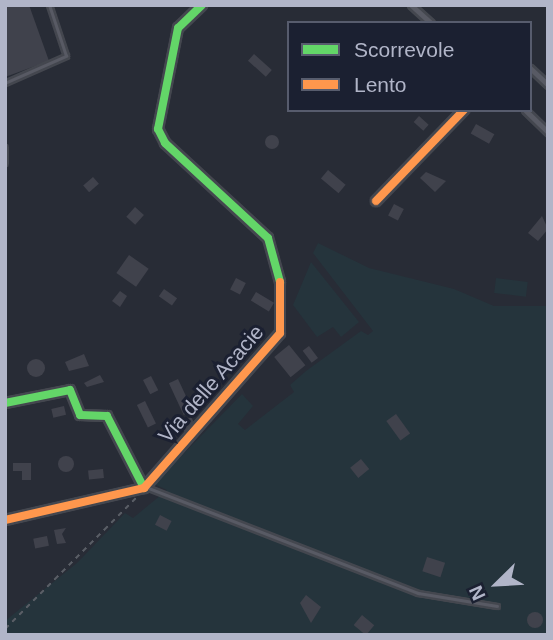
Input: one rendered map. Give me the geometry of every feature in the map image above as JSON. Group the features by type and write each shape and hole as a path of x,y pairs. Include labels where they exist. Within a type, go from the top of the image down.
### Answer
{"street":[{"name":"Via delle Acacie","path":"145,487 271,348 283,321 279,268 268,238 165,143 158,129 177,30 202,5"},
{"path":"411,5 428,21"},
{"path":"532,70 548,85"},
{"path":"376,201 462,112"},
{"path":"527,112 548,132"},
{"path":"5,403 71,390 80,415 107,416 145,487 5,520"}],"lane":[{"path":"5,83 66,56 49,5"},
{"path":"5,147 5,163"},
{"path":"145,487 418,593 497,606"}],"path":[{"path":"5,629 145,487"}],"shaded area":[{"path":"318,243 369,268 454,289 494,306 548,306 548,635 5,635 5,621 77,563 125,513 133,518 167,490 154,484 242,394 253,406 238,424 245,430 294,392 290,385 306,371 361,331 368,335 373,331 313,253"},
{"path":"311,262 359,322 341,337 333,327 317,337 293,305"},
{"path":"496,278 528,282 526,297 494,293"}],"building":[{"path":"5,5 29,5 49,61 5,77"},
{"path":"254,54 272,70 266,77 248,61"},
{"path":"419,116 429,125 423,131 414,122"},
{"path":"476,124 494,134 489,144 471,134"},
{"path":"272,135 277,137 277,147 272,149 267,147 265,142 267,137"},
{"path":"328,170 346,185 339,193 321,178"},
{"path":"426,172 446,181 435,192 420,178"},
{"path":"93,177 99,184 89,192 83,186"},
{"path":"394,204 404,209 398,221 388,216"},
{"path":"135,207 144,215 135,225 126,217"},
{"path":"542,216 548,229 538,241 528,233"},
{"path":"129,255 149,269 136,287 116,273"},
{"path":"236,278 246,283 240,295 230,290"},
{"path":"164,289 177,298 172,306 159,296"},
{"path":"120,291 127,296 120,307 112,301"},
{"path":"256,292 274,303 269,311 251,301"},
{"path":"289,345 305,365 291,377 274,357"},
{"path":"309,346 318,358 312,363 303,351"},
{"path":"84,354 89,366 69,371 65,362"},
{"path":"36,359 42,362 45,368 42,374 36,377 30,374 27,368 30,362"},
{"path":"100,375 104,382 87,387 84,383"},
{"path":"151,376 158,390 150,394 143,380"},
{"path":"178,379 193,411 184,415 169,383"},
{"path":"145,401 156,423 148,427 137,405"},
{"path":"64,406 66,415 53,418 51,409"},
{"path":"396,414 410,433 400,440 386,421"},
{"path":"191,417 196,426 184,432 180,423"},
{"path":"66,456 72,458 72,470 66,472 60,470 58,464 60,458"},
{"path":"361,459 369,469 358,478 350,468"},
{"path":"13,463 31,463 31,480 22,480 22,471 13,471"},
{"path":"103,469 104,478 89,480 88,471"},
{"path":"160,515 172,521 167,531 155,525"},
{"path":"66,528 62,534 66,543 57,544 54,530"},
{"path":"47,536 49,546 35,548 33,539"},
{"path":"427,557 445,563 440,577 422,571"},
{"path":"306,595 321,607 311,623 300,603"},
{"path":"532,612 538,612 543,620 541,626 532,628 527,623 527,617"},
{"path":"362,615 374,625 366,635 354,625"}],"traffic: fast":[{"path":"202,5 178,28 158,129 165,143 268,238 280,282"},
{"path":"5,403 70,390 80,415 107,416 144,488"}],"traffic: slow":[{"path":"376,201 462,112"},
{"path":"5,520 144,488 280,333 280,282"}]}
